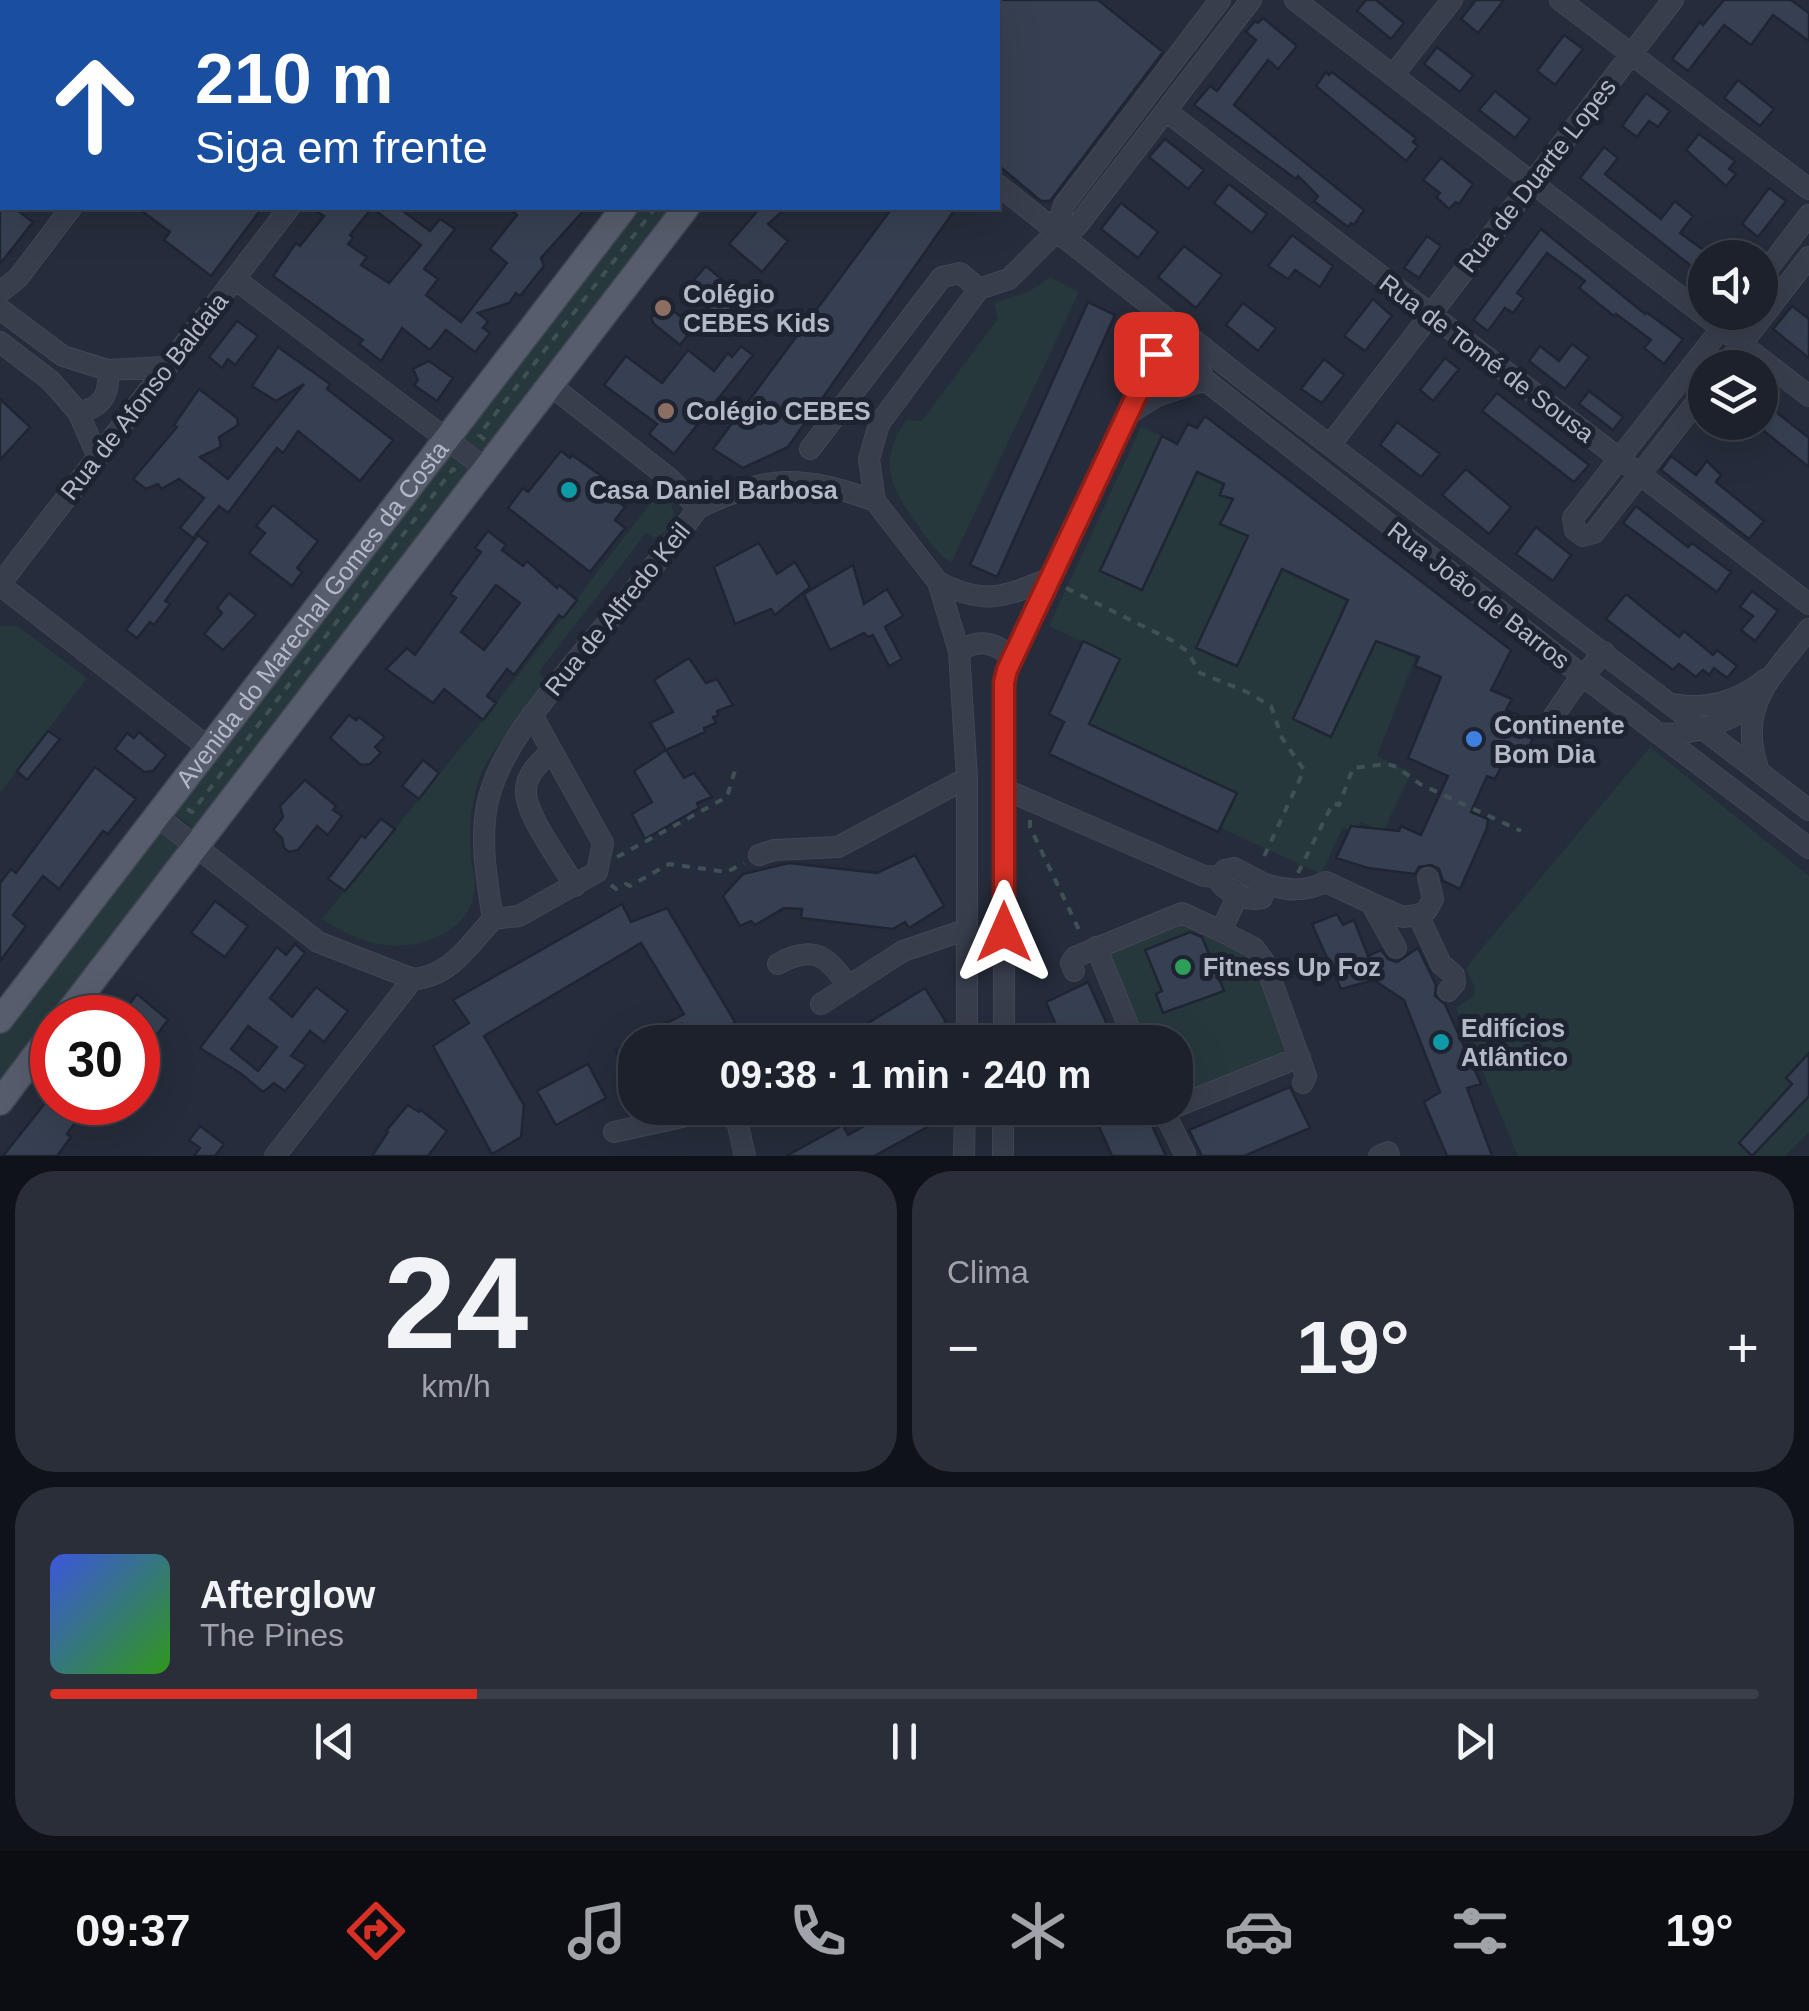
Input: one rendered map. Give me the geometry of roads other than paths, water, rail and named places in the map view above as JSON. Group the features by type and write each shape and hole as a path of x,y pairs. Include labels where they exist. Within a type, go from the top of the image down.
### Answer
{"main road":[{"name":"Avenida do Marechal Gomes da Costa","path":"0,1020 167,816 209,748 622,210"},
{"name":"Avenida do Marechal Gomes da Costa","path":"82,995 477,463 550,385 684,210"},
{"path":"0,1102 30,1062"}],"street":[{"path":"1055,234 1064,205 1220,0"},
{"path":"967,1025 968,778 960,652 938,582 876,501 869,459 879,424 979,289 1009,279 1055,234 1077,226 1251,0"},
{"path":"1295,0 1532,181 1688,292"},
{"path":"1394,74 1452,0"},
{"path":"1560,0 1809,189"},
{"name":"Rua de Duarte Lopes","path":"1330,445 1672,0"},
{"name":"Rua de Tomé de Sousa","path":"1166,111 1809,604"},
{"name":"Rua João de Barros","path":"1000,187 1170,323 1809,810"},
{"path":"0,292 18,278 69,210"},
{"name":"Rua de Afonso Baldaia","path":"0,585 288,210"},
{"path":"1778,255 1809,215"},
{"path":"1737,350 1809,257"},
{"path":"810,449 942,277 960,273 979,289"},
{"path":"235,279 477,463"},
{"path":"0,309 63,356 108,370 165,367"},
{"path":"1004,1025 1004,683 1012,657 1170,323"},
{"name":"Rua João de Barros","path":"1170,323 1205,380 1809,848"},
{"path":"1688,413 1594,533 1583,536 1575,530 1573,518 1720,330"},
{"path":"1734,330 1742,344 1809,396"},
{"path":"2,346 51,381 78,412 97,456"},
{"path":"78,412 104,401 109,386 108,370"},
{"path":"1129,414 1158,396 1205,380"},
{"path":"550,385 670,479 698,508"},
{"name":"Rua de Alfredo Keil","path":"493,919 485,869 488,804 498,773 532,715 698,508 730,493 775,481 806,481 876,501"},
{"path":"938,582 959,593 985,599 1048,579"},
{"path":"0,585 209,748"},
{"path":"1759,771 1749,732 1756,704 1809,629"},
{"path":"960,652 983,642 1012,657"},
{"path":"1554,716 1604,652"},
{"path":"1671,704 1688,707 1722,703 1752,690 1775,672"},
{"path":"1657,733 1686,734 1756,704"},
{"name":"Rua de Alfredo Keil","path":"532,715 603,843 599,864 574,886"},
{"path":"167,816 196,846 318,942 413,980 429,978 445,971 493,919 519,916 574,886 530,808 525,789 534,767 551,752"},
{"path":"759,854 838,847 968,778"},
{"path":"1004,790 1204,876 1220,877"},
{"path":"1220,877 1224,870 1234,868 1290,891 1308,890 1326,882 1403,917 1418,916 1427,910 1433,899 1428,878"},
{"path":"1220,877 1226,890 1254,900 1262,898 1260,880"},
{"path":"1222,931 1238,895"},
{"path":"1371,903 1396,948"},
{"path":"1074,972 1074,957 1182,913 1222,931 1254,948 1265,964 1300,1057 1306,1076 1303,1082"},
{"path":"1418,916 1442,964 1454,975 1455,983 1448,990"},
{"path":"821,1004 903,951 968,928"},
{"path":"1096,948 1128,1025"},
{"path":"778,964 799,956 822,956 832,962 848,987"},
{"path":"276,1156 413,980"},
{"path":"1193,1099 1300,1057"},
{"path":"614,1132 648,1125"},
{"path":"736,1125 744,1156"},
{"path":"964,1156 965,1125"},
{"path":"1003,1125 1003,1156"},
{"path":"1175,1125 1185,1154"}],"place":[{"name":"Colégio CEBES Kids","path":"663,308"},
{"name":"Colégio CEBES","path":"666,411"},
{"name":"Casa Daniel Barbosa","path":"569,490"},
{"name":"Continente Bom Dia","path":"1474,739"},
{"name":"Fitness Up Foz","path":"1183,967"},
{"name":"Edifícios Atlântico","path":"1441,1042"}]}
